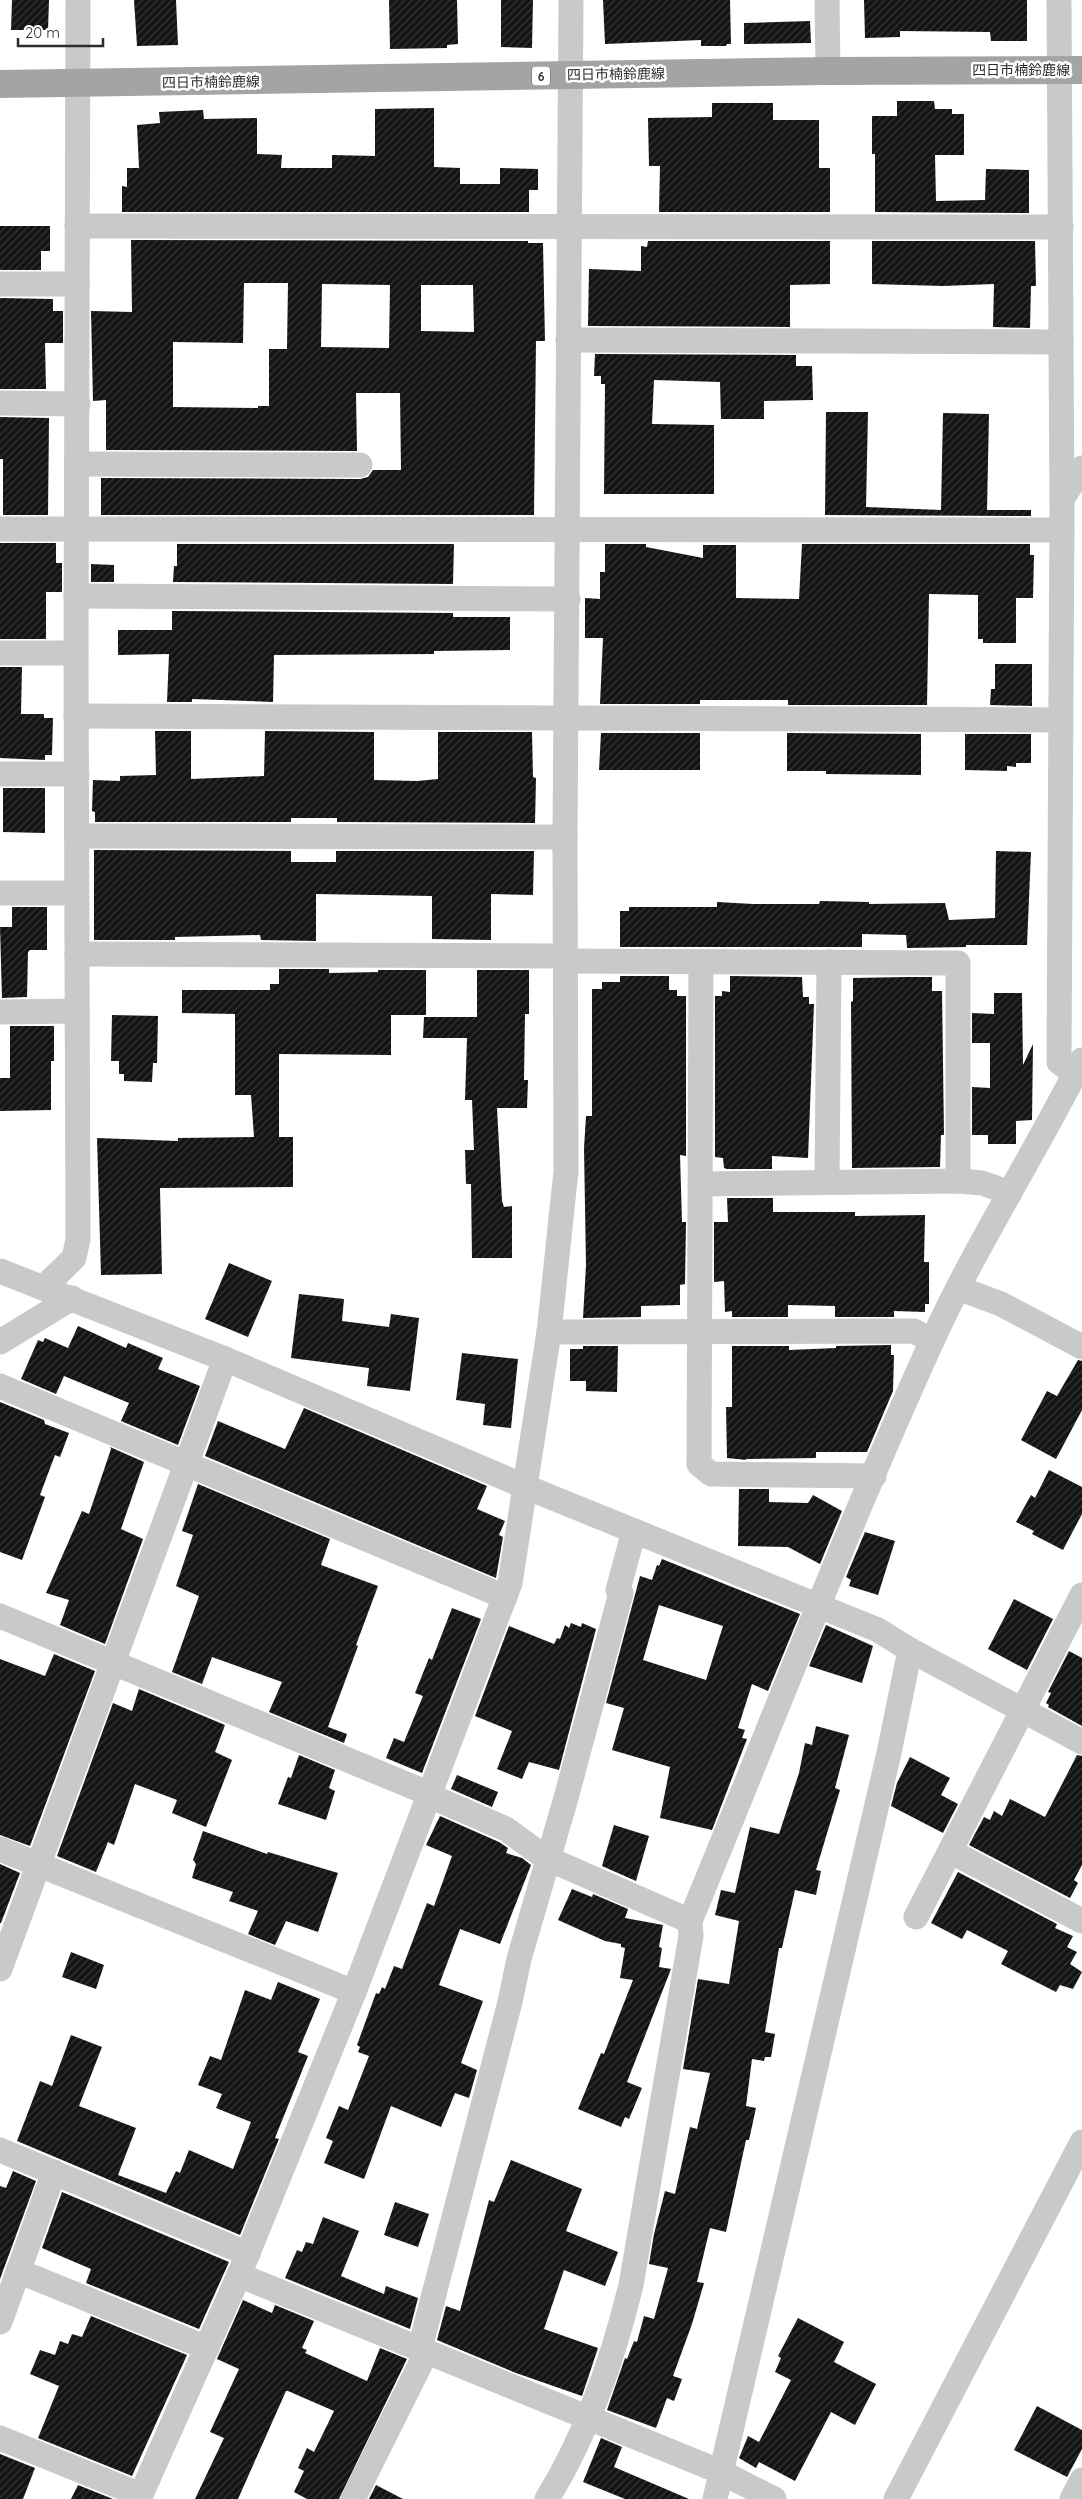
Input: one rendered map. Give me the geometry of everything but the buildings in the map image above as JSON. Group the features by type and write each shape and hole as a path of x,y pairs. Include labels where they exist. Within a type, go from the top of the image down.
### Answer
{"main road":[{"name":"四日市楠鈴鹿線","path":"0,84 828,71 1071,70"}],"street":[{"path":"43,1288 74,1258 78,1239 76,529 78,404 76,284 78,0"},
{"path":"0,2438 140,2497 244,2264 354,1992 510,1583 528,1477 549,1332 566,1171 565,837 571,0"},
{"path":"826,0 828,71"},
{"path":"546,2499 564,2471 618,2339 631,2285 691,1936 690,1921 874,1476 932,1341 958,1288 1078,1067 1059,1062 1061,720 1067,516 1061,342 1061,227 1071,70 1059,0"},
{"path":"77,226 1061,227"},
{"path":"0,284 76,284"},
{"path":"568,340 1061,342"},
{"path":"0,403 78,404"},
{"path":"77,464 360,465"},
{"path":"1067,516 1082,468"},
{"path":"0,529 568,531 1067,516"},
{"path":"76,596 568,598"},
{"path":"0,653 76,653"},
{"path":"76,716 1061,720"},
{"path":"0,774 76,774"},
{"path":"77,836 565,837"},
{"path":"0,893 76,893"},
{"path":"77,954 701,962 958,963 958,1181"},
{"path":"701,962 699,1464 710,1474 874,1476"},
{"path":"827,1182 829,962"},
{"path":"0,1012 77,1012"},
{"path":"701,1184 958,1181 982,1183 1010,1193"},
{"path":"0,1271 528,1477 634,1531 825,1594 910,1650 1082,1742"},
{"path":"958,1288 1000,1304 1082,1347"},
{"path":"0,1342 72,1298"},
{"path":"549,1332 914,1331 932,1341"},
{"path":"0,1969 225,1359"},
{"path":"0,1386 505,1597"},
{"path":"353,2499 424,2350 519,1959 569,1789 620,1593 618,1590 634,1531"},
{"path":"916,1917 1082,1595"},
{"path":"0,1616 430,1795 506,1829 548,1857 690,1921"},
{"path":"715,2499 889,1753 910,1650"},
{"path":"0,1849 354,1992"},
{"path":"950,1851 1082,1921"},
{"path":"896,2499 1082,2142"},
{"path":"0,2150 54,2172 424,2350 721,2472 774,2499"},
{"path":"0,2322 12,2270 54,2172"},
{"path":"12,2270 207,2348"},
{"path":"1072,2499 1082,2480"}]}
